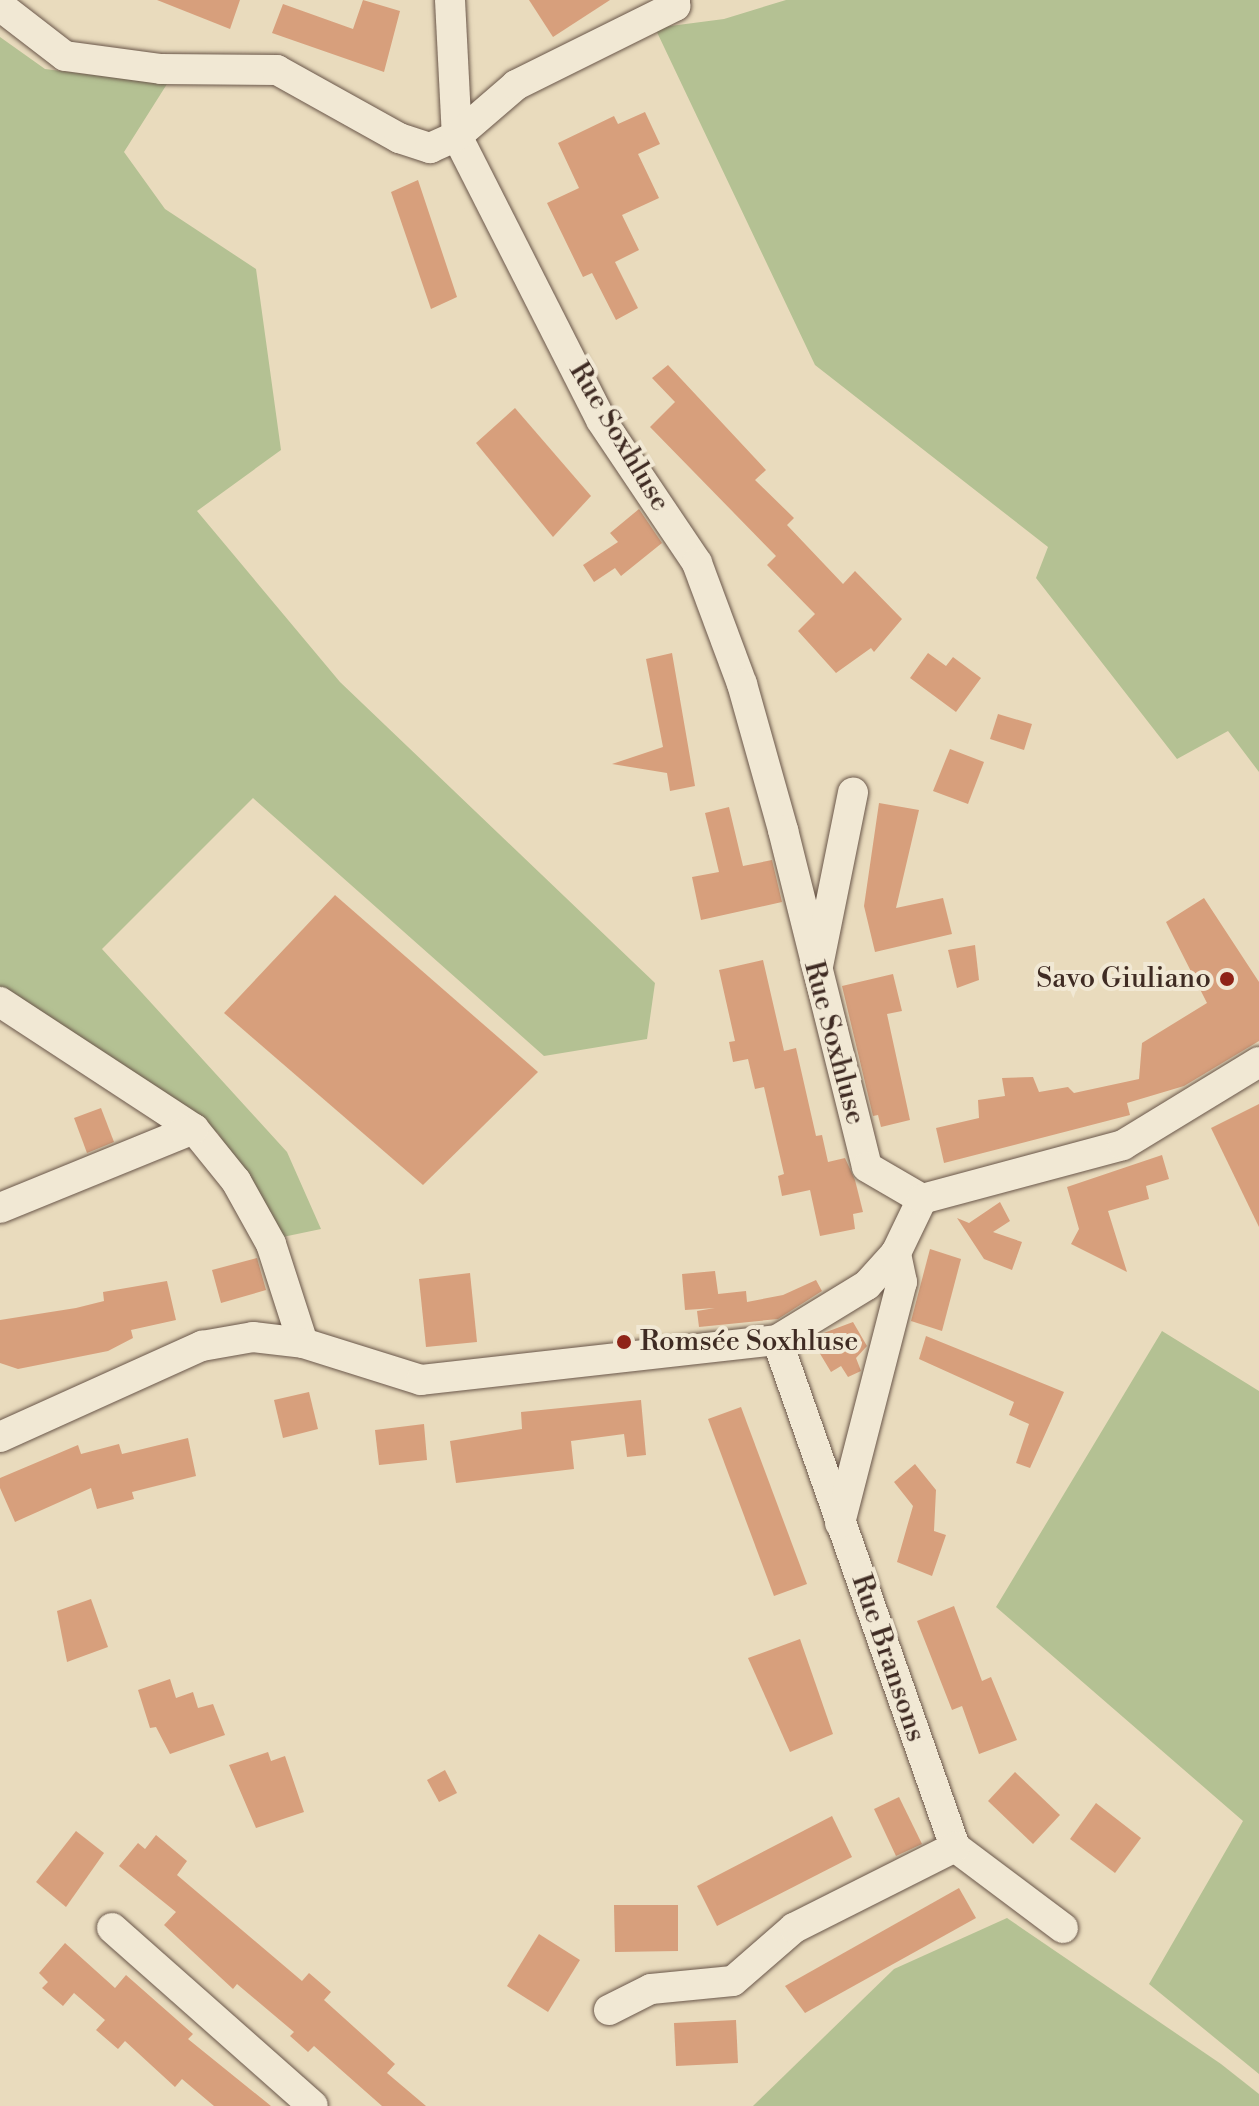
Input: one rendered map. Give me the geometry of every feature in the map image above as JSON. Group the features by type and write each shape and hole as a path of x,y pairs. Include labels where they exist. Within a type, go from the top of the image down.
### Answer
{"street":[{"path":"450,0 457,136"},
{"path":"0,6 65,56 161,69 277,70 399,138 430,148 457,136 516,85 675,6 675,0"},
{"name":"Rue Soxhluse","path":"457,136 601,420 697,563 746,699 867,1167 922,1199"},
{"path":"816,976 853,793"},
{"path":"0,1002 194,1129 236,1181 271,1244 303,1343"},
{"path":"0,1437 202,1346 253,1337 303,1343 421,1380 777,1340 867,1285 896,1253 922,1199 1123,1145 1259,1062"},
{"path":"0,1208 194,1129"},
{"path":"840,1523 902,1282 896,1253"},
{"name":"Rue Bransons","path":"777,1340 955,1847"},
{"path":"609,2010 651,1989 733,1981 794,1928 955,1847 1063,1928"},
{"path":"112,1928 313,2106"}],"green space":[{"path":"786,0 1259,0 1259,772 1228,731 1177,759 1036,578 1048,547 815,365 655,28 724,19"},
{"path":"0,37 45,69 167,84 124,152 165,209 256,269 281,450 197,511 340,682 655,983 647,1039 544,1056 253,798 102,949 287,1152 321,1229 278,1238 218,1133 0,987"},
{"path":"1162,1331 1259,1391 1259,2074 1149,1984 1243,1821 996,1607"},
{"path":"1007,1918 1221,2064 1259,2094 1259,2106 753,2106 894,1969"}],"building":[{"path":"157,0 240,0 230,29"},
{"path":"363,0 400,11 384,72 272,33 283,4 353,29"},
{"path":"529,0 610,0 553,37"},
{"path":"645,112 660,144 638,154 659,198 622,215 639,250 615,262 638,308 616,320 592,273 583,277 547,203 579,188 558,143 614,116 618,124"},
{"path":"418,180 457,297 431,309 391,192"},
{"path":"668,365 766,470 755,480 794,518 787,525 843,584 855,571 902,619 874,652 871,648 836,673 798,631 815,614 767,565 776,556 650,427 675,402 652,378"},
{"path":"515,408 591,496 553,537 476,443"},
{"path":"639,509 662,543 621,576 615,568 594,582 583,565 618,542 610,533"},
{"path":"672,653 695,786 670,791 667,773 612,764 663,747 646,659"},
{"path":"928,653 946,666 953,657 981,678 956,712 910,678"},
{"path":"998,714 1032,724 1024,750 990,739"},
{"path":"950,749 984,762 968,804 933,791"},
{"path":"879,803 919,810 896,908 943,898 952,934 875,952 864,906"},
{"path":"729,807 743,866 772,860 782,902 701,920 692,877 719,872 705,813"},
{"path":"335,895 538,1072 423,1185 224,1013"},
{"path":"1204,898 1259,982 1259,1041 1184,1086 1127,1103 1130,1115 944,1163 936,1128 979,1118 978,1100 1005,1096 1002,1078 1033,1077 1039,1092 1068,1087 1074,1093 1139,1079 1142,1043 1207,1003 1166,922"},
{"path":"975,945 979,980 957,988 948,950"},
{"path":"763,960 784,1051 796,1048 816,1136 822,1135 828,1162 845,1158 855,1180 863,1212 853,1214 855,1229 820,1236 810,1190 782,1196 778,1176 784,1174 764,1087 755,1089 748,1059 733,1062 729,1042 735,1041 719,970"},
{"path":"893,974 902,1011 887,1014 910,1120 881,1127 878,1115 873,1116 842,986"},
{"path":"1259,1104 1259,1227 1211,1128"},
{"path":"101,1108 114,1142 87,1153 74,1118"},
{"path":"1162,1155 1169,1179 1146,1186 1149,1199 1108,1211 1127,1272 1071,1244 1079,1229 1067,1187"},
{"path":"1000,1202 1010,1221 993,1232 1022,1242 1012,1270 984,1259 957,1218 969,1223"},
{"path":"930,1249 961,1259 942,1331 911,1321"},
{"path":"257,1258 266,1290 221,1303 212,1270"},
{"path":"715,1271 718,1294 746,1291 747,1302 783,1295 816,1280 822,1291 778,1319 699,1327 697,1311 715,1308 685,1310 682,1274"},
{"path":"470,1273 477,1342 426,1347 419,1279"},
{"path":"167,1281 176,1320 131,1330 133,1338 108,1351 18,1369 0,1363 0,1320 76,1308 104,1301 103,1292"},
{"path":"853,1322 867,1346 856,1358 861,1371 848,1377 841,1366 831,1372 816,1347 825,1341 821,1334"},
{"path":"926,1336 1064,1392 1030,1468 1016,1463 1029,1424 1009,1415 1014,1402 919,1359"},
{"path":"309,1392 318,1429 283,1438 274,1400"},
{"path":"641,1400 646,1455 627,1457 624,1434 571,1441 574,1469 456,1483 450,1441 522,1429 521,1412"},
{"path":"741,1407 807,1584 774,1596 708,1419"},
{"path":"424,1424 427,1460 379,1465 375,1430"},
{"path":"188,1438 196,1476 132,1492 134,1499 97,1509 91,1488 15,1522 0,1488 0,1478 78,1445 81,1454 119,1444 122,1454"},
{"path":"915,1464 936,1490 934,1531 946,1535 932,1576 897,1562 913,1506 894,1482"},
{"path":"91,1599 108,1647 67,1662 57,1611"},
{"path":"954,1606 982,1681 991,1677 1017,1740 979,1754 962,1706 952,1710 917,1621"},
{"path":"800,1639 833,1734 790,1752 748,1658"},
{"path":"170,1679 176,1698 193,1692 198,1708 213,1704 225,1735 170,1754 156,1727 150,1728 138,1690"},
{"path":"268,1752 271,1761 285,1756 304,1812 256,1828 229,1765"},
{"path":"445,1770 457,1793 439,1802 427,1780"},
{"path":"1015,1772 1060,1815 1033,1844 988,1801"},
{"path":"899,1797 922,1844 896,1856 874,1809"},
{"path":"1096,1803 1141,1838 1115,1873 1070,1839"},
{"path":"832,1816 852,1857 717,1926 697,1886"},
{"path":"76,1831 104,1853 66,1907 36,1882"},
{"path":"156,1835 187,1861 177,1875 302,1981 309,1973 331,1992 324,2000 395,2064 387,2073 426,2106 382,2106 314,2046 308,2052 290,2036 294,2032 237,1984 233,1989 164,1925 176,1912 119,1866 138,1843 145,1849"},
{"path":"959,1888 976,1918 805,2013 785,1986"},
{"path":"614,1905 678,1905 678,1951 615,1952"},
{"path":"539,1934 580,1960 548,2012 507,1986"},
{"path":"65,1943 115,1988 126,1975 193,2034 188,2039 271,2106 214,2106 182,2079 175,2087 125,2041 118,2049 96,2030 105,2020 74,1993 63,2006 42,1988 48,1982 39,1973"},
{"path":"736,2020 738,2063 676,2066 674,2023"}],"place":[{"name":"Savo Giuliano","path":"1227,979"},
{"name":"Romsée Soxhluse","path":"624,1342"}]}
